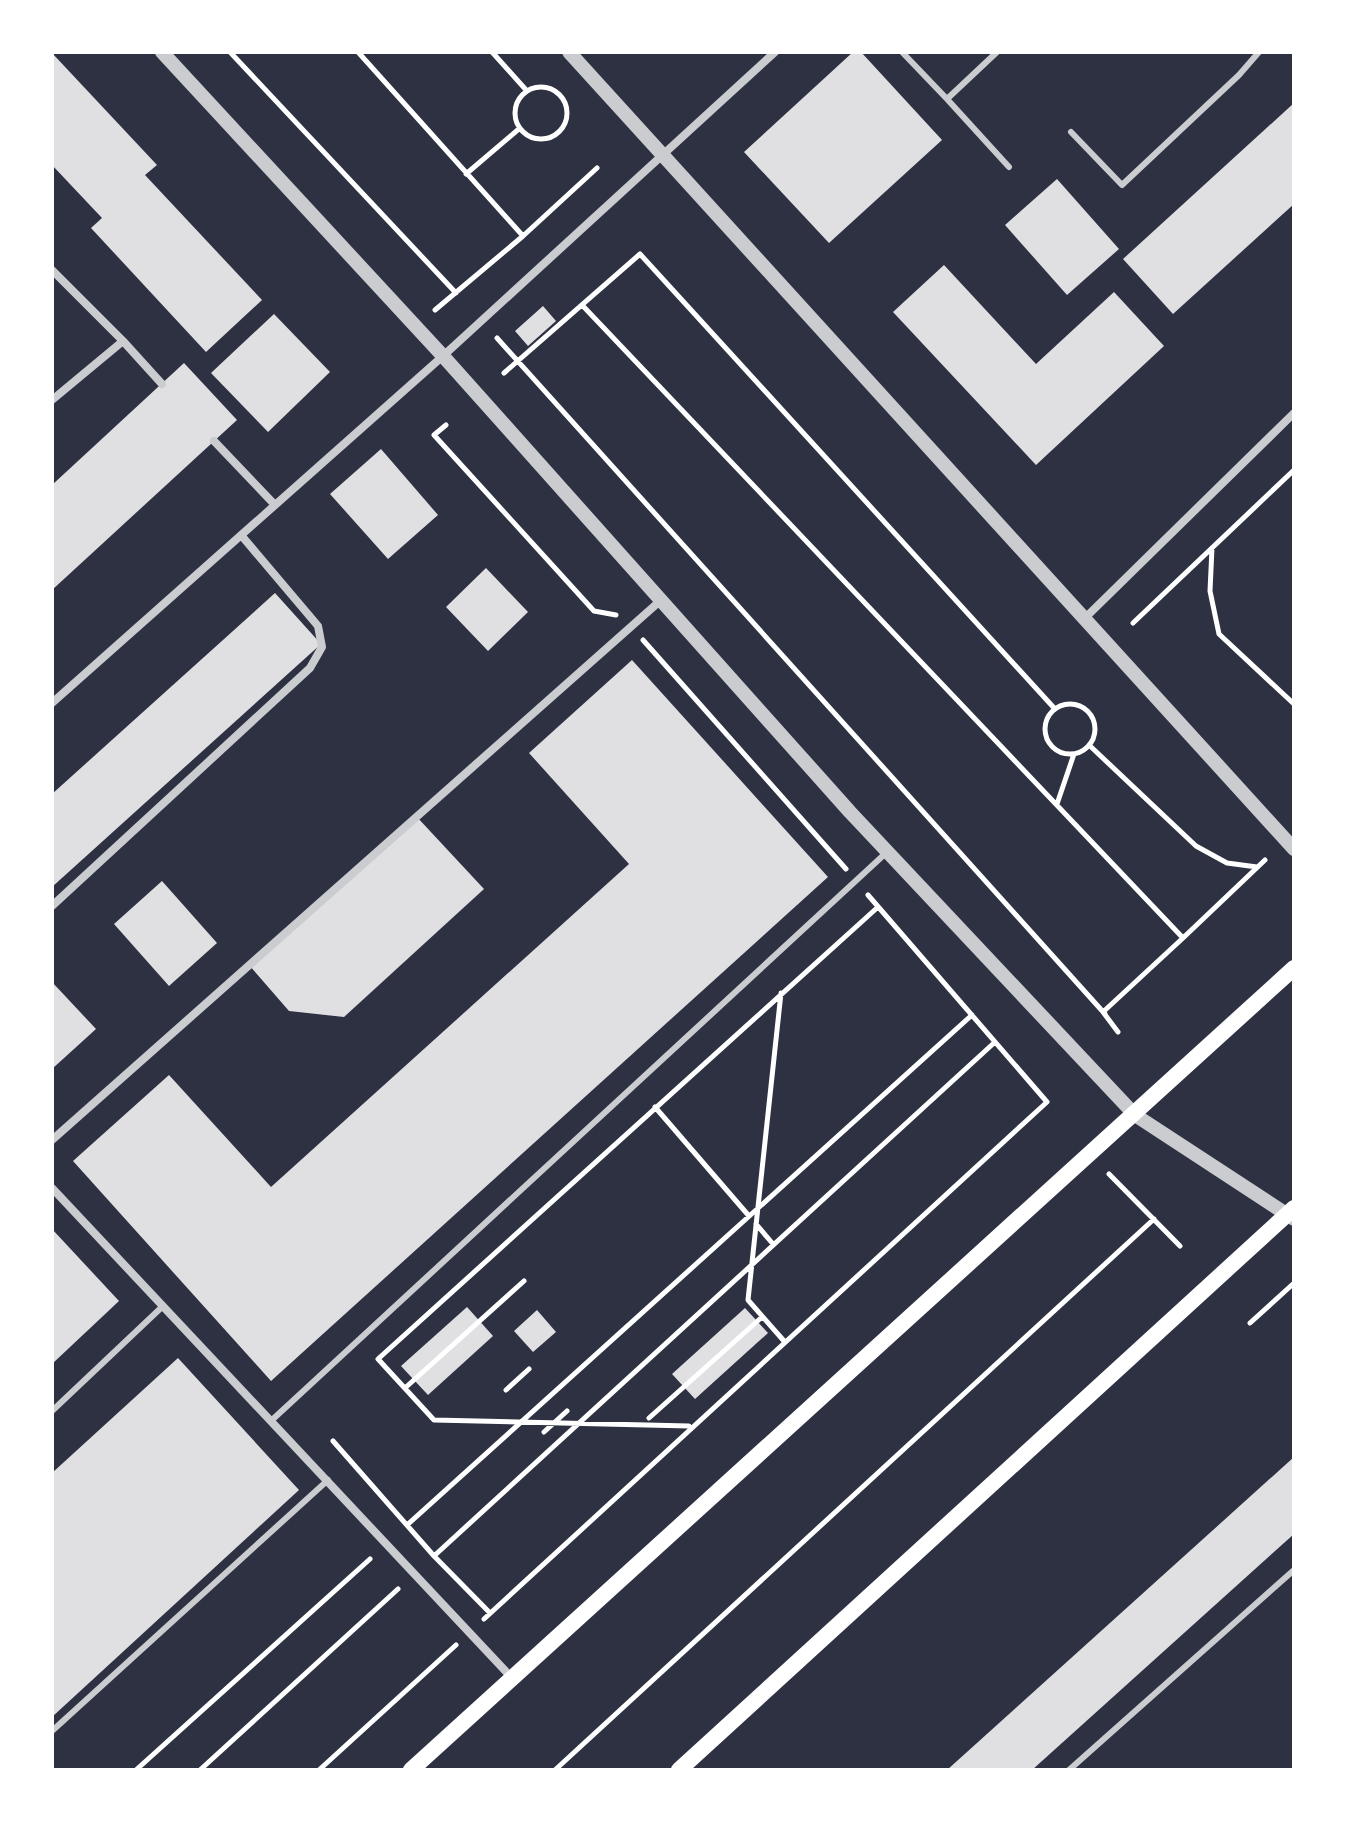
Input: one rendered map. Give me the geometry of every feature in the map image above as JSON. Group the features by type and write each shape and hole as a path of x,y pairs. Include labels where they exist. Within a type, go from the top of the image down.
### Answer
{"main road":[{"path":"411,1770 1294,968"},
{"path":"684,1769 1292,1213"}],"street":[{"path":"162,52 443,356 887,852 1135,1115 1292,1213"},
{"path":"569,52 1294,849"},
{"path":"52,703 443,356 775,52"},
{"path":"52,270 162,384"},
{"path":"52,400 123,341"},
{"path":"1084,619 1294,413"},
{"path":"214,441 275,505"},
{"path":"52,906 310,668 322,647 318,626 241,535"},
{"path":"52,1140 660,601"},
{"path":"52,1188 512,1678"}],"lane":[{"path":"902,52 1009,167"},
{"path":"947,99 997,52"},
{"path":"1071,132 1122,185 1239,75 1259,52"},
{"path":"272,1420 887,852"},
{"path":"52,1411 163,1306"},
{"path":"52,1731 328,1480"},
{"path":"1069,1770 1294,1570"}],"path":[{"path":"230,52 456,293"},
{"path":"358,52 523,236"},
{"path":"492,52 527,91"},
{"path":"544,87 559,95 564,102 566,119 550,137 533,138 520,128 516,104 527,91 544,87"},
{"path":"466,174 520,128"},
{"path":"435,310 597,168"},
{"path":"504,373 640,254 1055,709"},
{"path":"582,305 1183,938"},
{"path":"497,338 1111,1020"},
{"path":"319,1770 690,1426 1047,1102 631,625 623,617 594,611 434,435 446,425"},
{"path":"1133,623 1294,470"},
{"path":"1212,548 1210,591 1219,634 1294,704"},
{"path":"1057,804 1074,754 1089,745 1095,731 1091,716 1078,706 1055,709 1046,723 1047,739 1058,751 1074,754"},
{"path":"1089,745 1196,846 1227,863 1257,867"},
{"path":"1103,1012 1265,860"},
{"path":"690,1426 434,1420 378,1359 878,907"},
{"path":"781,993 748,1300 784,1341"},
{"path":"1103,1012 1118,1032"},
{"path":"407,1525 972,1015"},
{"path":"434,1556 995,1042"},
{"path":"655,1107 773,1244"},
{"path":"1109,1174 1180,1246"},
{"path":"555,1770 1154,1219"},
{"path":"405,1388 524,1281"},
{"path":"1250,1323 1293,1284"},
{"path":"649,1418 762,1317"},
{"path":"506,1390 529,1369"},
{"path":"544,1432 567,1411"},
{"path":"333,1441 434,1556 490,1613"},
{"path":"136,1770 370,1559"},
{"path":"200,1770 398,1589"}],"building":[{"path":"853,52 861,52 942,140 829,243 744,152"},
{"path":"52,53 157,165 145,175 262,300 206,352 91,228 102,218 52,165"},
{"path":"1294,103 1294,204 1173,314 1123,259"},
{"path":"1057,179 1119,249 1067,295 1005,225"},
{"path":"944,265 1036,364 1114,292 1164,346 1036,465 893,312"},
{"path":"543,306 556,321 528,346 515,331"},
{"path":"274,314 330,372 268,432 211,373"},
{"path":"184,363 237,420 52,590 52,485"},
{"path":"381,449 438,515 388,559 330,494"},
{"path":"486,568 528,612 488,651 446,607"},
{"path":"275,593 321,644 52,887 52,794"},
{"path":"632,660 828,877 271,1381 73,1161 169,1075 271,1187 629,864 529,753"},
{"path":"416,816 484,889 344,1017 289,1011 249,965"},
{"path":"162,881 217,943 169,986 114,924"},
{"path":"52,982 96,1029 52,1069"},
{"path":"52,1229 119,1301 52,1364"},
{"path":"467,1307 493,1336 428,1395 401,1366"},
{"path":"745,1308 768,1333 695,1399 672,1374"},
{"path":"537,1310 556,1332 533,1352 514,1331"},
{"path":"178,1358 299,1490 52,1717 52,1473"},
{"path":"1294,1457 1294,1534 1032,1770 947,1770"}]}
